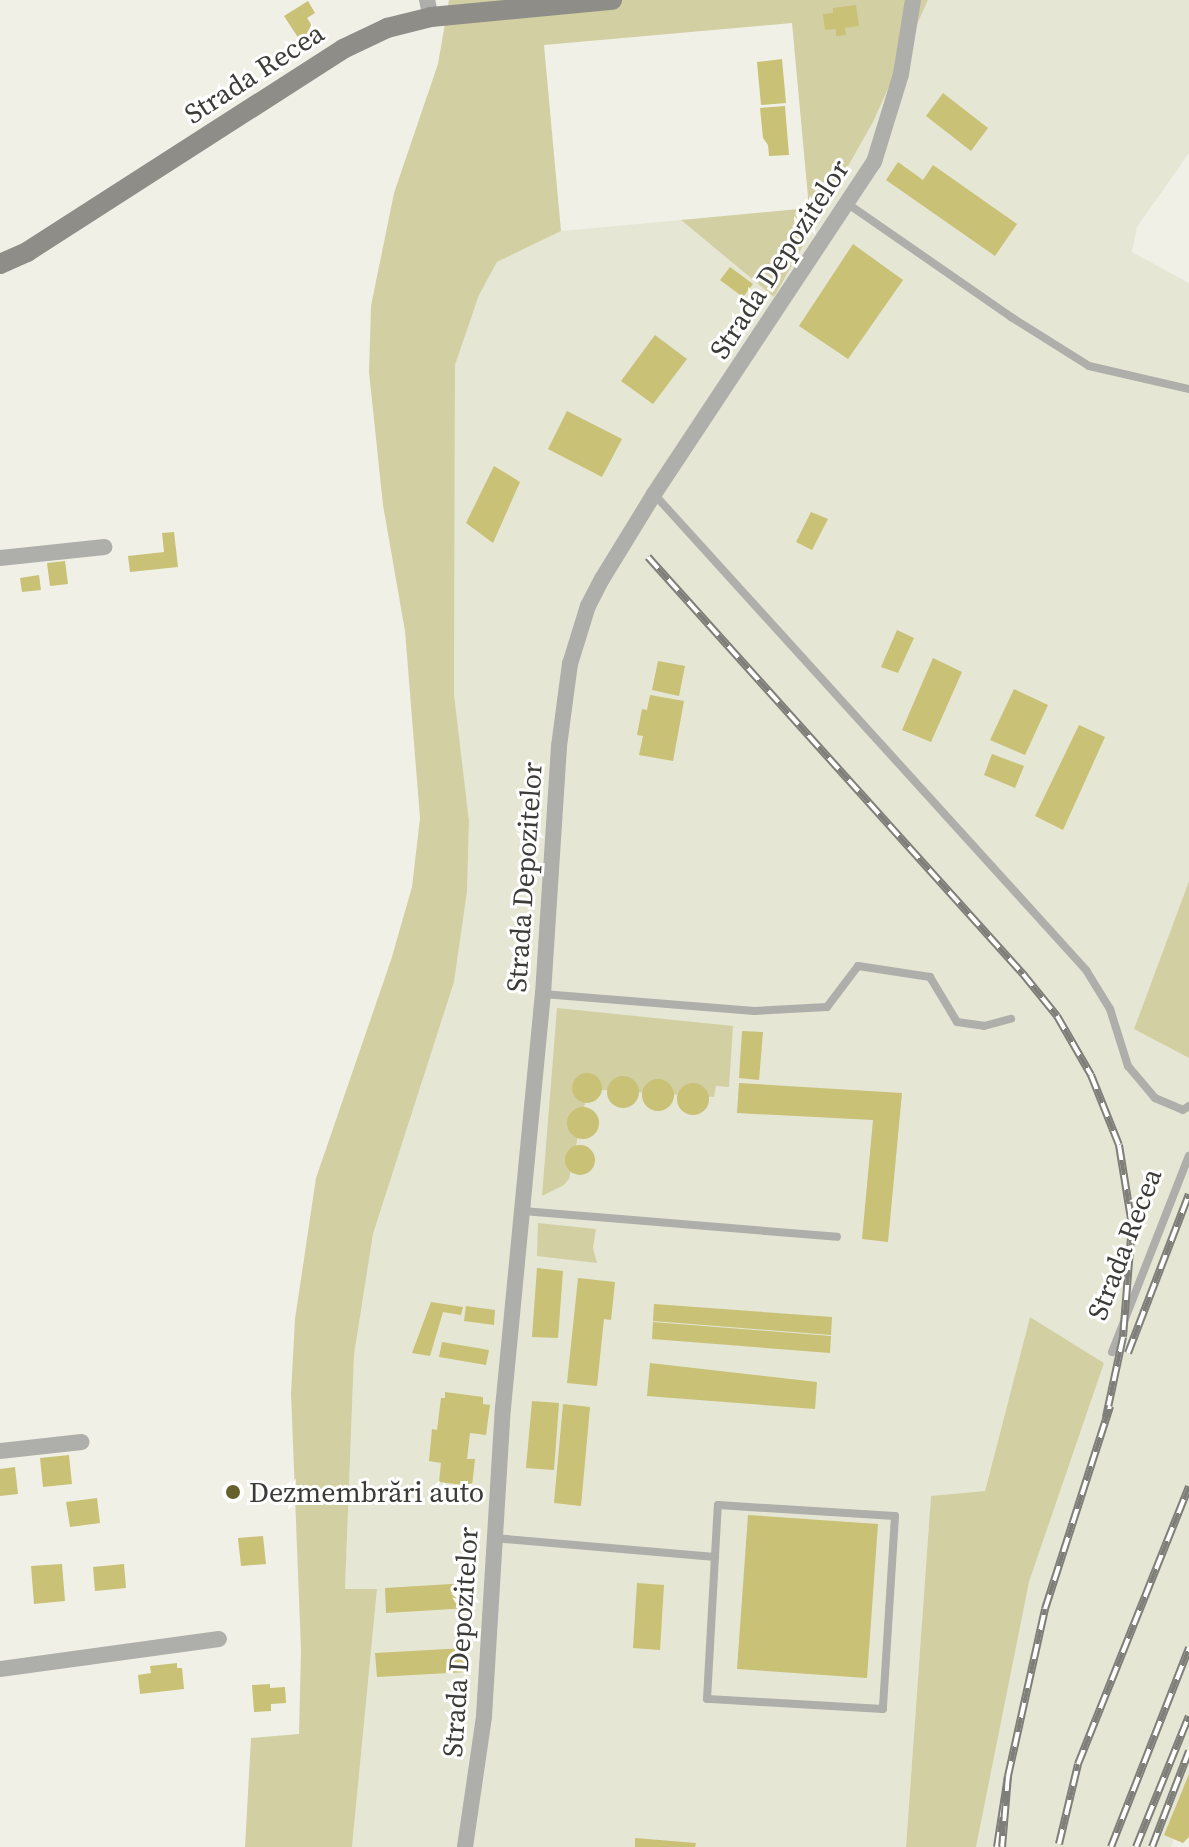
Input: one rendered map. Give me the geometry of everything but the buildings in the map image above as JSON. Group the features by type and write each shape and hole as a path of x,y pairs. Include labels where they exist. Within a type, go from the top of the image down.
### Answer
{"main road":[{"name":"Strada Recea","path":"0,264 39,244 343,49 429,8 612,0"}],"street":[{"name":"Strada Depozitelor","path":"465,1847 484,1716 493,1538 543,994 559,746 570,664 595,592 654,494 874,162 891,114 909,35 913,0"},
{"path":"0,558 104,547"},
{"path":"0,1451 82,1442"},
{"path":"0,1669 219,1639"}],"lane":[{"path":"848,204 1011,317 1089,366 1189,389"},
{"path":"654,494 1086,970 1110,1009 1128,1066 1155,1098 1183,1110 1189,1106"},
{"path":"543,994 754,1011 827,1007 858,966 930,977 957,1022 984,1026 1011,1019"},
{"name":"Strada Recea","path":"1112,1352 1189,1156"},
{"path":"523,1211 837,1237"},
{"path":"718,1505 895,1516 883,1709 707,1699 715,1557 718,1505"},
{"path":"493,1538 715,1557"}],"shaded area":[{"path":"449,0 928,0 873,122 774,297 681,220 809,208 792,23 544,45 561,231 497,262 479,295 455,365 454,694 469,821 467,892 454,982 373,1234 354,1355 345,1589 377,1589 352,1847 245,1847 251,1738 299,1734 301,1650 291,1393 295,1319 316,1178 391,960 412,887 420,818 405,631 383,505 369,372 371,306 394,193 438,64"},
{"path":"928,0 1189,0 1189,153 1137,227 1132,252 1189,283 1189,881 1134,1029 1189,1058 1189,1801 1171,1847 976,1847 1029,1582 1104,1363 1030,1317 985,1491 931,1497 906,1847 352,1847 377,1589 345,1589 354,1355 373,1234 454,982 467,892 469,821 454,694 455,365 479,295 497,262 561,231 681,220 774,296 873,122"},
{"path":"1189,881 1189,1058 1134,1029"},
{"path":"557,1008 733,1026 729,1087 716,1086 714,1097 588,1089 569,1179 564,1185 542,1196"},
{"path":"538,1223 596,1229 593,1248 597,1263 537,1256"},
{"path":"1030,1317 1104,1363 1029,1582 976,1847 906,1847 931,1496 985,1491"}],"railway":[{"path":"648,557 1023,974 1057,1016 1091,1075 1119,1145 1132,1225 1123,1337 1106,1417"},
{"path":"1128,1353 1189,1194"},
{"path":"1008,1776 1045,1609 1110,1406"},
{"path":"1059,1844 1078,1764 1189,1486"},
{"path":"1111,1847 1189,1648"},
{"path":"1136,1847 1189,1716"},
{"path":"1152,1847 1189,1751"},
{"path":"997,1847 1008,1776 1002,1847"}],"place":[{"name":"Dezmembrări auto","path":"233,1492"}]}
